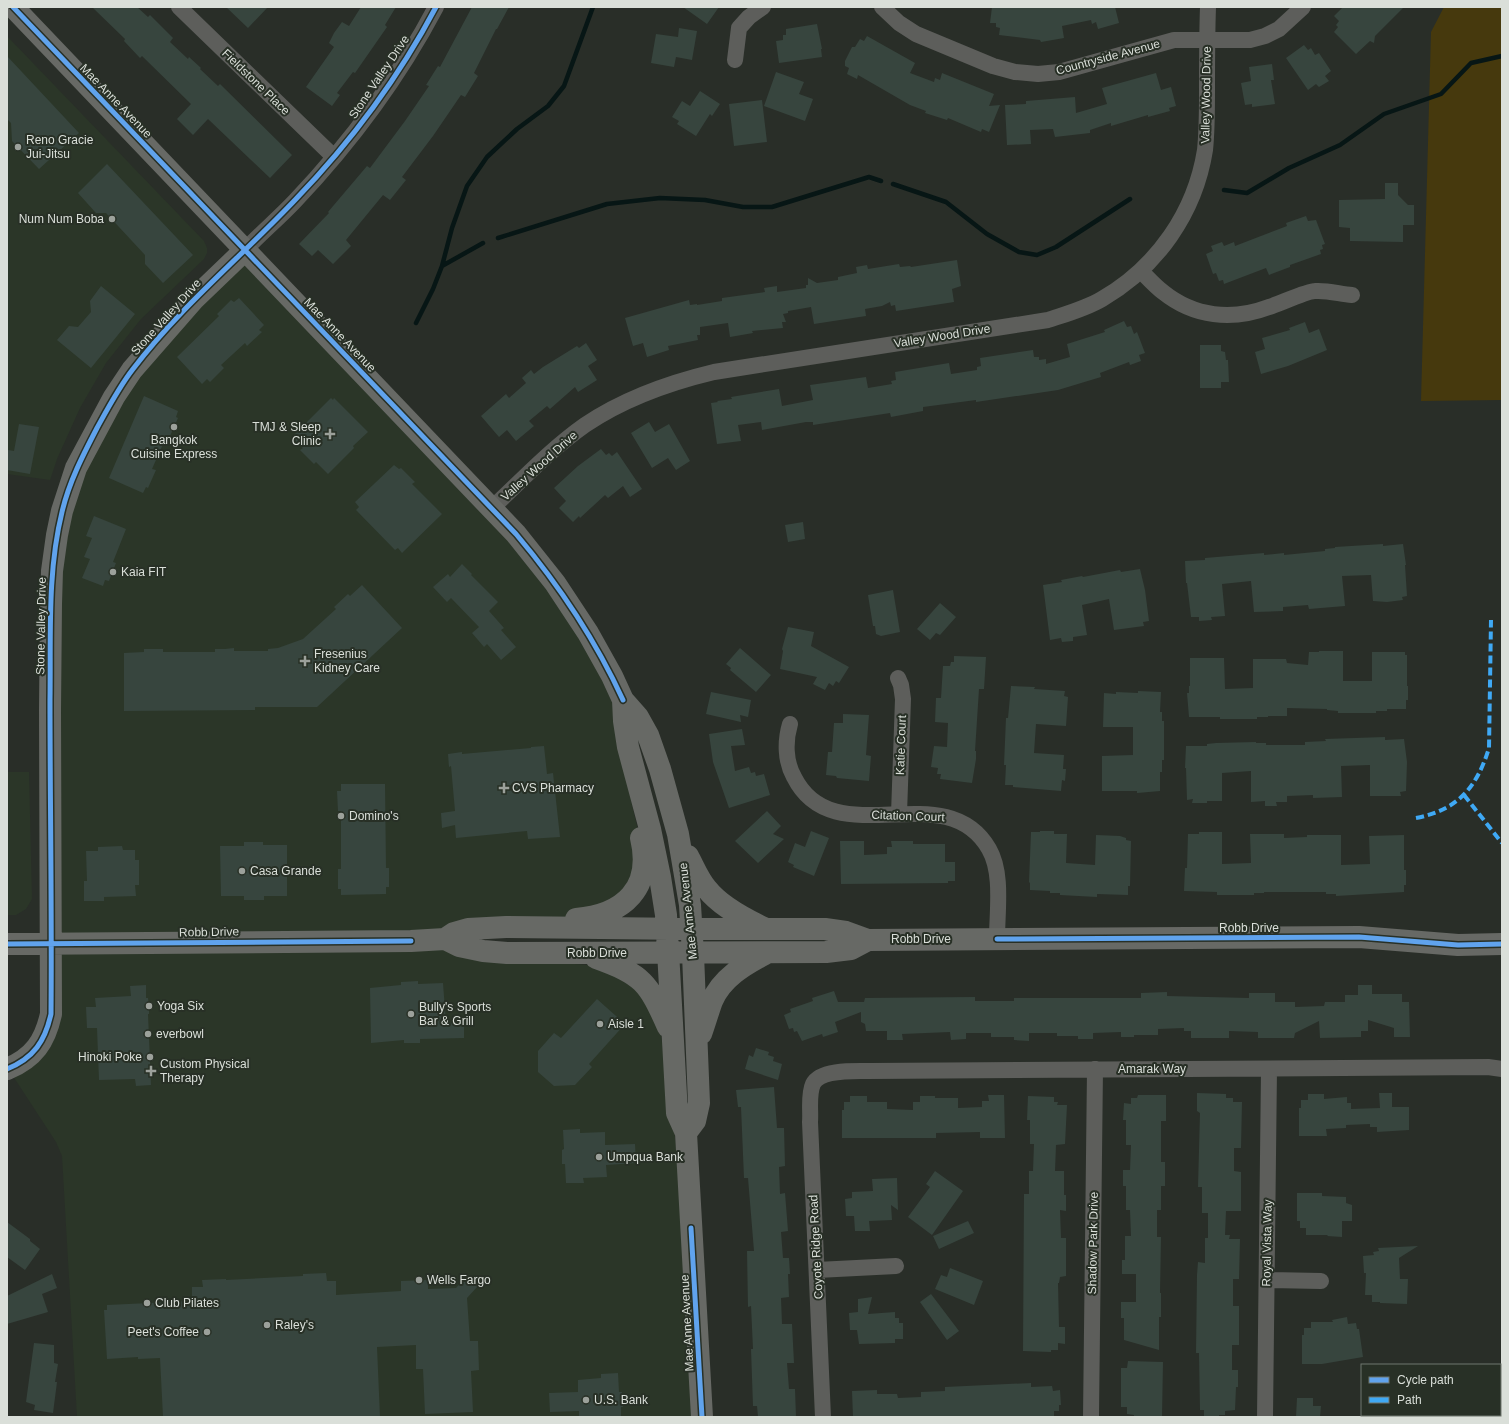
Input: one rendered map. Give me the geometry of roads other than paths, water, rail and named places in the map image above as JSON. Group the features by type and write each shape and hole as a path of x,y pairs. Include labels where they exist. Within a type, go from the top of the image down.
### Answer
{"main road":[{"name":"Mae Anne Avenue","path":"13,7 516,534 555,583 600,653 623,700 638,717 648,735 665,787 679,840 692,929 699,1104 695,1121 686,1132"},
{"name":"Stone Valley Drive","path":"7,1069 18,1064 30,1055 41,1043 48,1029 51,1014 51,604 52,571 62,511 76,468 114,397 132,370 194,299 245,250"},
{"name":"Mae Anne Avenue","path":"623,700 625,732 650,829 660,877 667,929 677,1114 686,1132 702,1417"},
{"path":"536,927 551,921 592,917 613,910 627,900 637,887 643,873 643,852 631,799 631,760"},
{"path":"679,840 706,889 717,900 746,919 765,929"},
{"name":"Robb Drive","path":"445,939 454,933 474,928 536,927 825,929 846,932 868,940 1359,937 1458,945 1502,944"},
{"name":"Robb Drive","path":"7,944 340,940 412,941 445,939 459,946 499,952 693,954 839,951 852,949 868,940"},
{"path":"583,953 631,972 644,982 655,999 674,1040"},
{"path":"697,1044 712,1001 724,983 738,969 767,953"}],"street":[{"name":"Stone Valley Drive","path":"245,250 295,200 334,156 365,117 396,73 436,7"},
{"path":"735,60 739,28 749,17 762,7"},
{"name":"Countryside Avenue","path":"882,7 899,23 916,34 993,66 1015,72 1038,74 1058,72 1174,40 1250,40 1279,30 1304,7"},
{"name":"Valley Wood Drive","path":"492,508 557,447 586,425 617,406 678,381 714,372 1048,320 1076,311 1101,300 1123,286 1141,271 1161,250 1176,228 1189,204 1199,176 1205,149 1207,123 1208,7"},
{"name":"Fieldstone Place","path":"181,8 334,156"},
{"path":"1141,271 1161,291 1176,302 1192,310 1211,315 1230,316 1248,314 1314,290 1352,295"},
{"name":"Katie Court","path":"898,678 901,684 903,699 899,814"},
{"name":"Citation Court","path":"790,724 786,743 790,768 796,781 808,798 826,809 847,815 936,815 952,818 969,827 985,843 993,857 997,871 997,939"},
{"name":"Amarak Way","path":"818,1078 828,1074 856,1071 1495,1068"},
{"name":"Royal Vista Way","path":"1265,1417 1269,1069"},
{"name":"Shadow Park Drive","path":"1091,1417 1095,1070"},
{"name":"Coyote Ridge Road","path":"818,1078 813,1084 811,1094 810,1122 824,1417"},
{"path":"817,1270 896,1266"},
{"path":"1267,1280 1321,1281"}],"waterway":[{"path":"442,266 452,228 467,186 487,157 517,129 548,106 564,86 593,7"},
{"path":"1224,190 1247,193 1289,168 1340,145 1384,114 1441,94 1471,63 1502,56"},
{"path":"498,238 607,204 660,198 705,200 743,207 772,207 869,177 881,181"},
{"path":"893,184 946,202 987,234 1019,252 1037,255 1056,247 1130,199"},
{"path":"416,323 433,289 442,266 483,243"}],"place":[{"name":"Reno Gracie Jui-Jitsu","path":"18,147"},
{"name":"Num Num Boba","path":"112,219"},
{"name":"Bangkok Cuisine Express","path":"174,427"},
{"name":"TMJ & Sleep Clinic","path":"330,434"},
{"name":"Kaia FIT","path":"113,572"},
{"name":"Fresenius Kidney Care","path":"305,661"},
{"name":"CVS Pharmacy","path":"504,788"},
{"name":"Domino's","path":"341,816"},
{"name":"Casa Grande","path":"242,871"},
{"name":"Yoga Six","path":"149,1006"},
{"name":"Bully's Sports Bar & Grill","path":"411,1014"},
{"name":"Aisle 1","path":"600,1024"},
{"name":"everbowl","path":"148,1034"},
{"name":"Hinoki Poke","path":"150,1057"},
{"name":"Custom Physical Therapy","path":"151,1071"},
{"name":"Umpqua Bank","path":"599,1157"},
{"name":"Wells Fargo","path":"419,1280"},
{"name":"Club Pilates","path":"147,1303"},
{"name":"Raley's","path":"267,1325"},
{"name":"Peet's Coffee","path":"207,1332"},
{"name":"U.S. Bank","path":"586,1400"}]}
